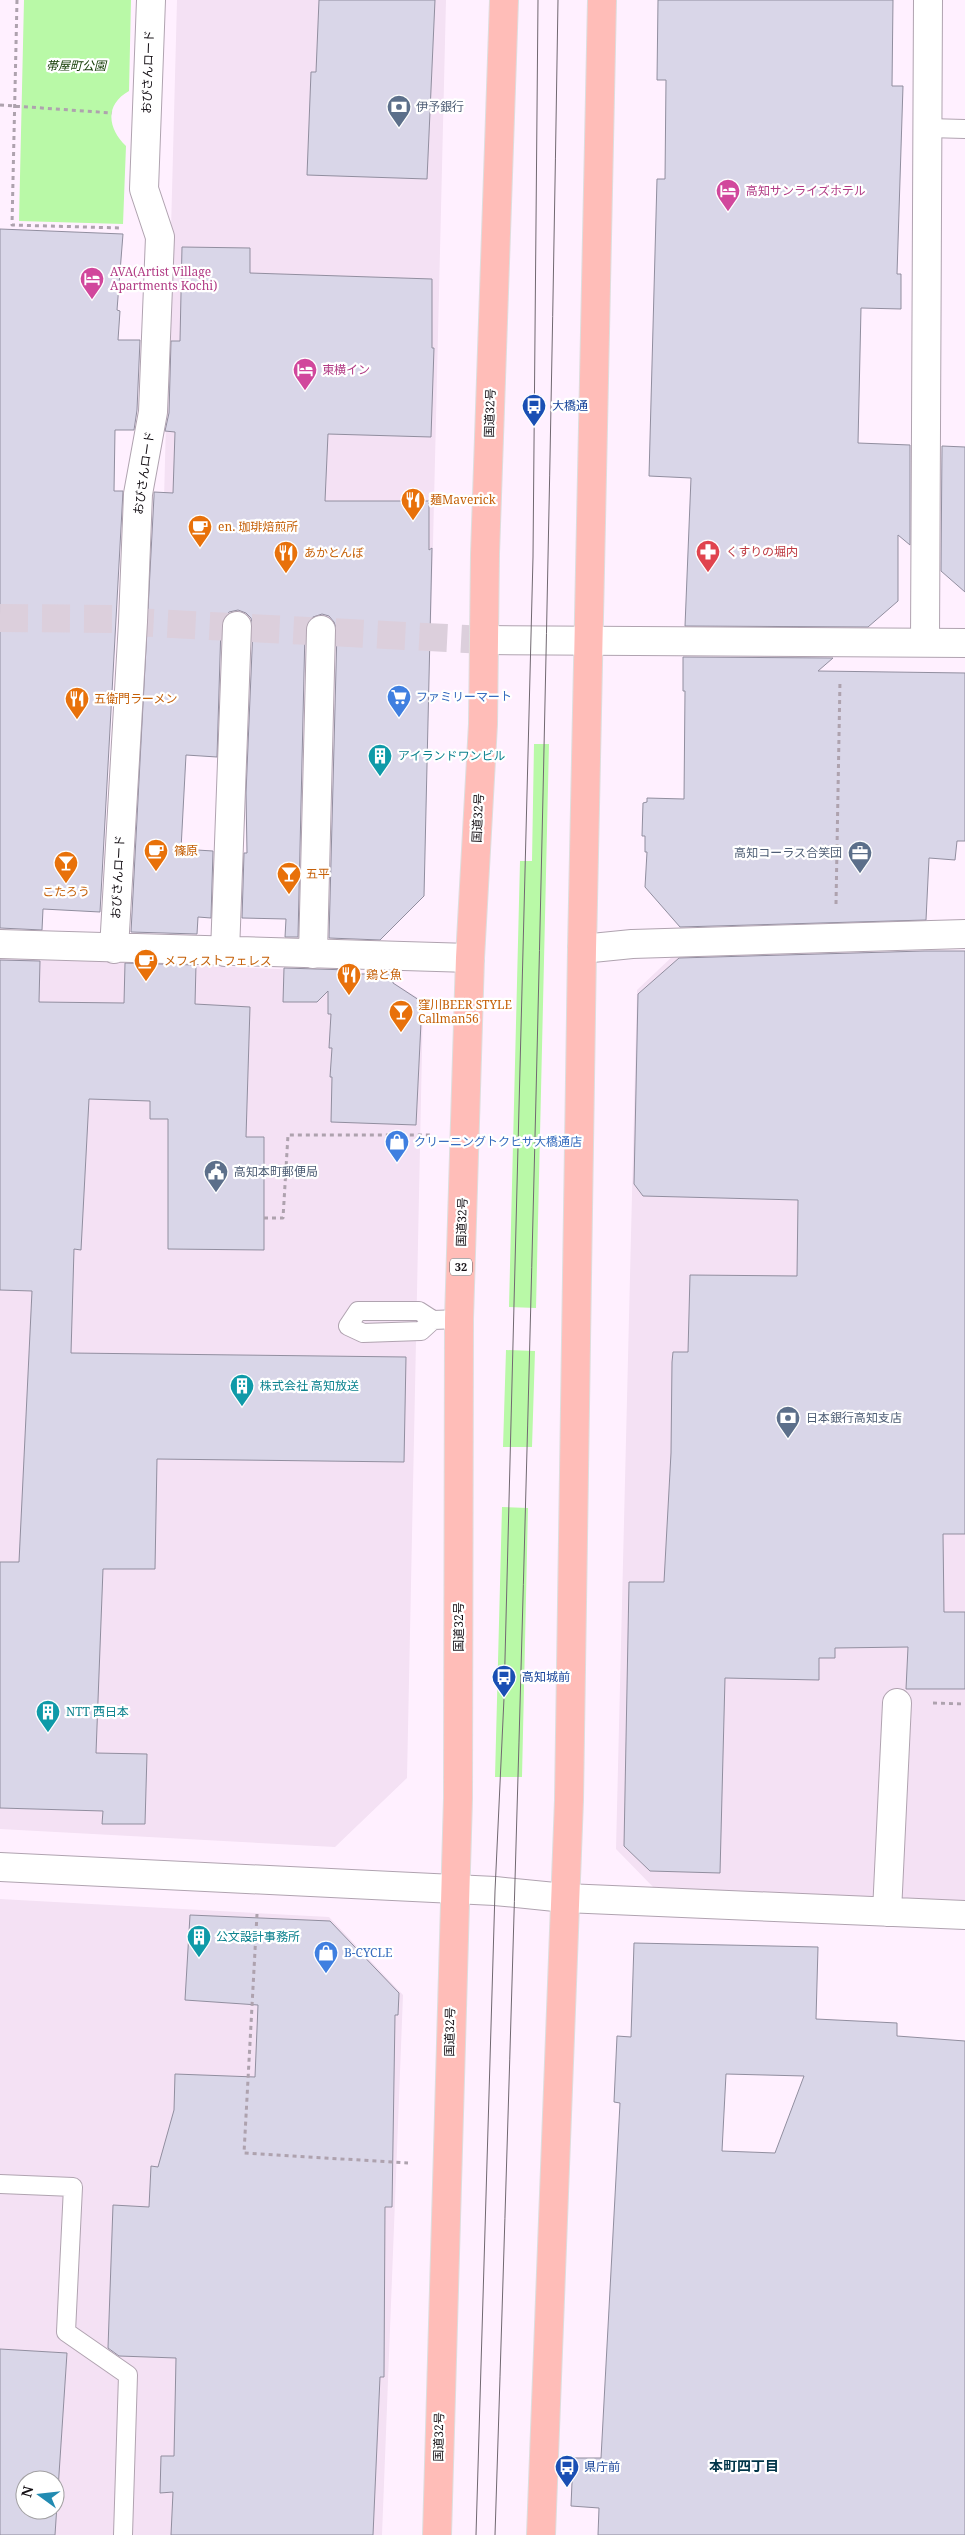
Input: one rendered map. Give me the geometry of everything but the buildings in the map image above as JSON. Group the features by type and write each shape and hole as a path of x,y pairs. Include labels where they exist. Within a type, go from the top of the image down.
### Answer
{"highway":[{"name":"国道32号","path":"437,2535 458,1798 446,1319 470,958 483,724 485,554 504,0"},
{"path":"541,2535 569,1800 582,949 602,0"}],"street":[{"name":"おびさんロード","path":"114,949 133,622 138,494 153,412 159,266 160,237 144,189 151,0"},
{"path":"924,642 928,0"},
{"path":"225,952 237,626"},
{"path":"313,954 321,630"},
{"path":"485,640 965,643"},
{"path":"582,949 632,944 965,934"},
{"path":"0,944 114,949 470,958"},
{"path":"888,1912 897,1703"},
{"path":"0,1867 454,1890 565,1898 965,1916"}],"lane":[{"path":"928,128 965,129"},
{"path":"0,2184 74,2187 66,2332 128,2375 123,2535"}],"path":[{"path":"18,0 12,225 124,228"},
{"path":"0,106 108,113"},
{"path":"835,938 840,680"},
{"path":"264,1218 283,1218 288,1135 438,1134"},
{"path":"257,1906 244,2153 408,2163"}],"shaded area":[{"path":"177,0 446,0 431,627 161,615"},
{"path":"965,952 965,1902 654,1888 616,1849 637,990 675,954"},
{"path":"0,957 395,974 394,983 423,1001 407,1778 335,1847 0,1829"},
{"path":"0,1899 329,1917 403,1995 382,2535 0,2535"}],"green space":[{"name":"帯屋町公園","path":"24,0 131,0 129,91 115,103 111,117 115,132 126,146 123,224 19,221"},
{"path":"534,744 549,744 536,1308 509,1307 520,861 532,861"},
{"path":"506,1350 535,1351 532,1447 503,1447"},
{"path":"502,1507 528,1508 522,1777 495,1777"}],"tunnel":[{"path":"0,618 121,619 133,622 485,640"}],"tram line":[{"path":"476,2535 495,1891 504,1698 533,557 538,0"},
{"path":"495,2535 532,1268 558,0"}],"place":[{"name":"伊予銀行","path":"399,128"},
{"name":"高知サンライズホテル","path":"728,212"},
{"name":"AVA(Artist Village Apartments Kochi)","path":"92,300"},
{"name":"東横イン","path":"305,391"},
{"name":"大橋通","path":"534,427"},
{"name":"麺Maverick","path":"413,521"},
{"name":"en. 珈琲焙煎所","path":"200,548"},
{"name":"くすりの堀内","path":"708,573"},
{"name":"あかとんぼ","path":"286,574"},
{"name":"ファミリーマート","path":"399,718"},
{"name":"五衛門ラーメン","path":"77,720"},
{"name":"アイランドワンビル","path":"380,777"},
{"name":"篠原","path":"156,872"},
{"name":"高知コーラス合笑団","path":"860,874"},
{"name":"こたろう","path":"66,884"},
{"name":"五平","path":"289,895"},
{"name":"メフィストフェレス","path":"146,982"},
{"name":"鶏と魚","path":"349,996"},
{"name":"窪川BEER STYLE Callman56","path":"401,1033"},
{"name":"クリーニングトクヒサ大橋通店","path":"397,1163"},
{"name":"高知本町郵便局","path":"216,1193"},
{"name":"株式会社 高知放送","path":"242,1407"},
{"name":"日本銀行高知支店","path":"788,1439"},
{"name":"高知城前","path":"504,1698"},
{"name":"NTT 西日本","path":"48,1733"},
{"name":"公文設計事務所","path":"199,1958"},
{"name":"B-CYCLE","path":"326,1974"},
{"name":"県庁前","path":"567,2488"}],"district":[{"name":"本町四丁目","path":"744,2466"}]}
